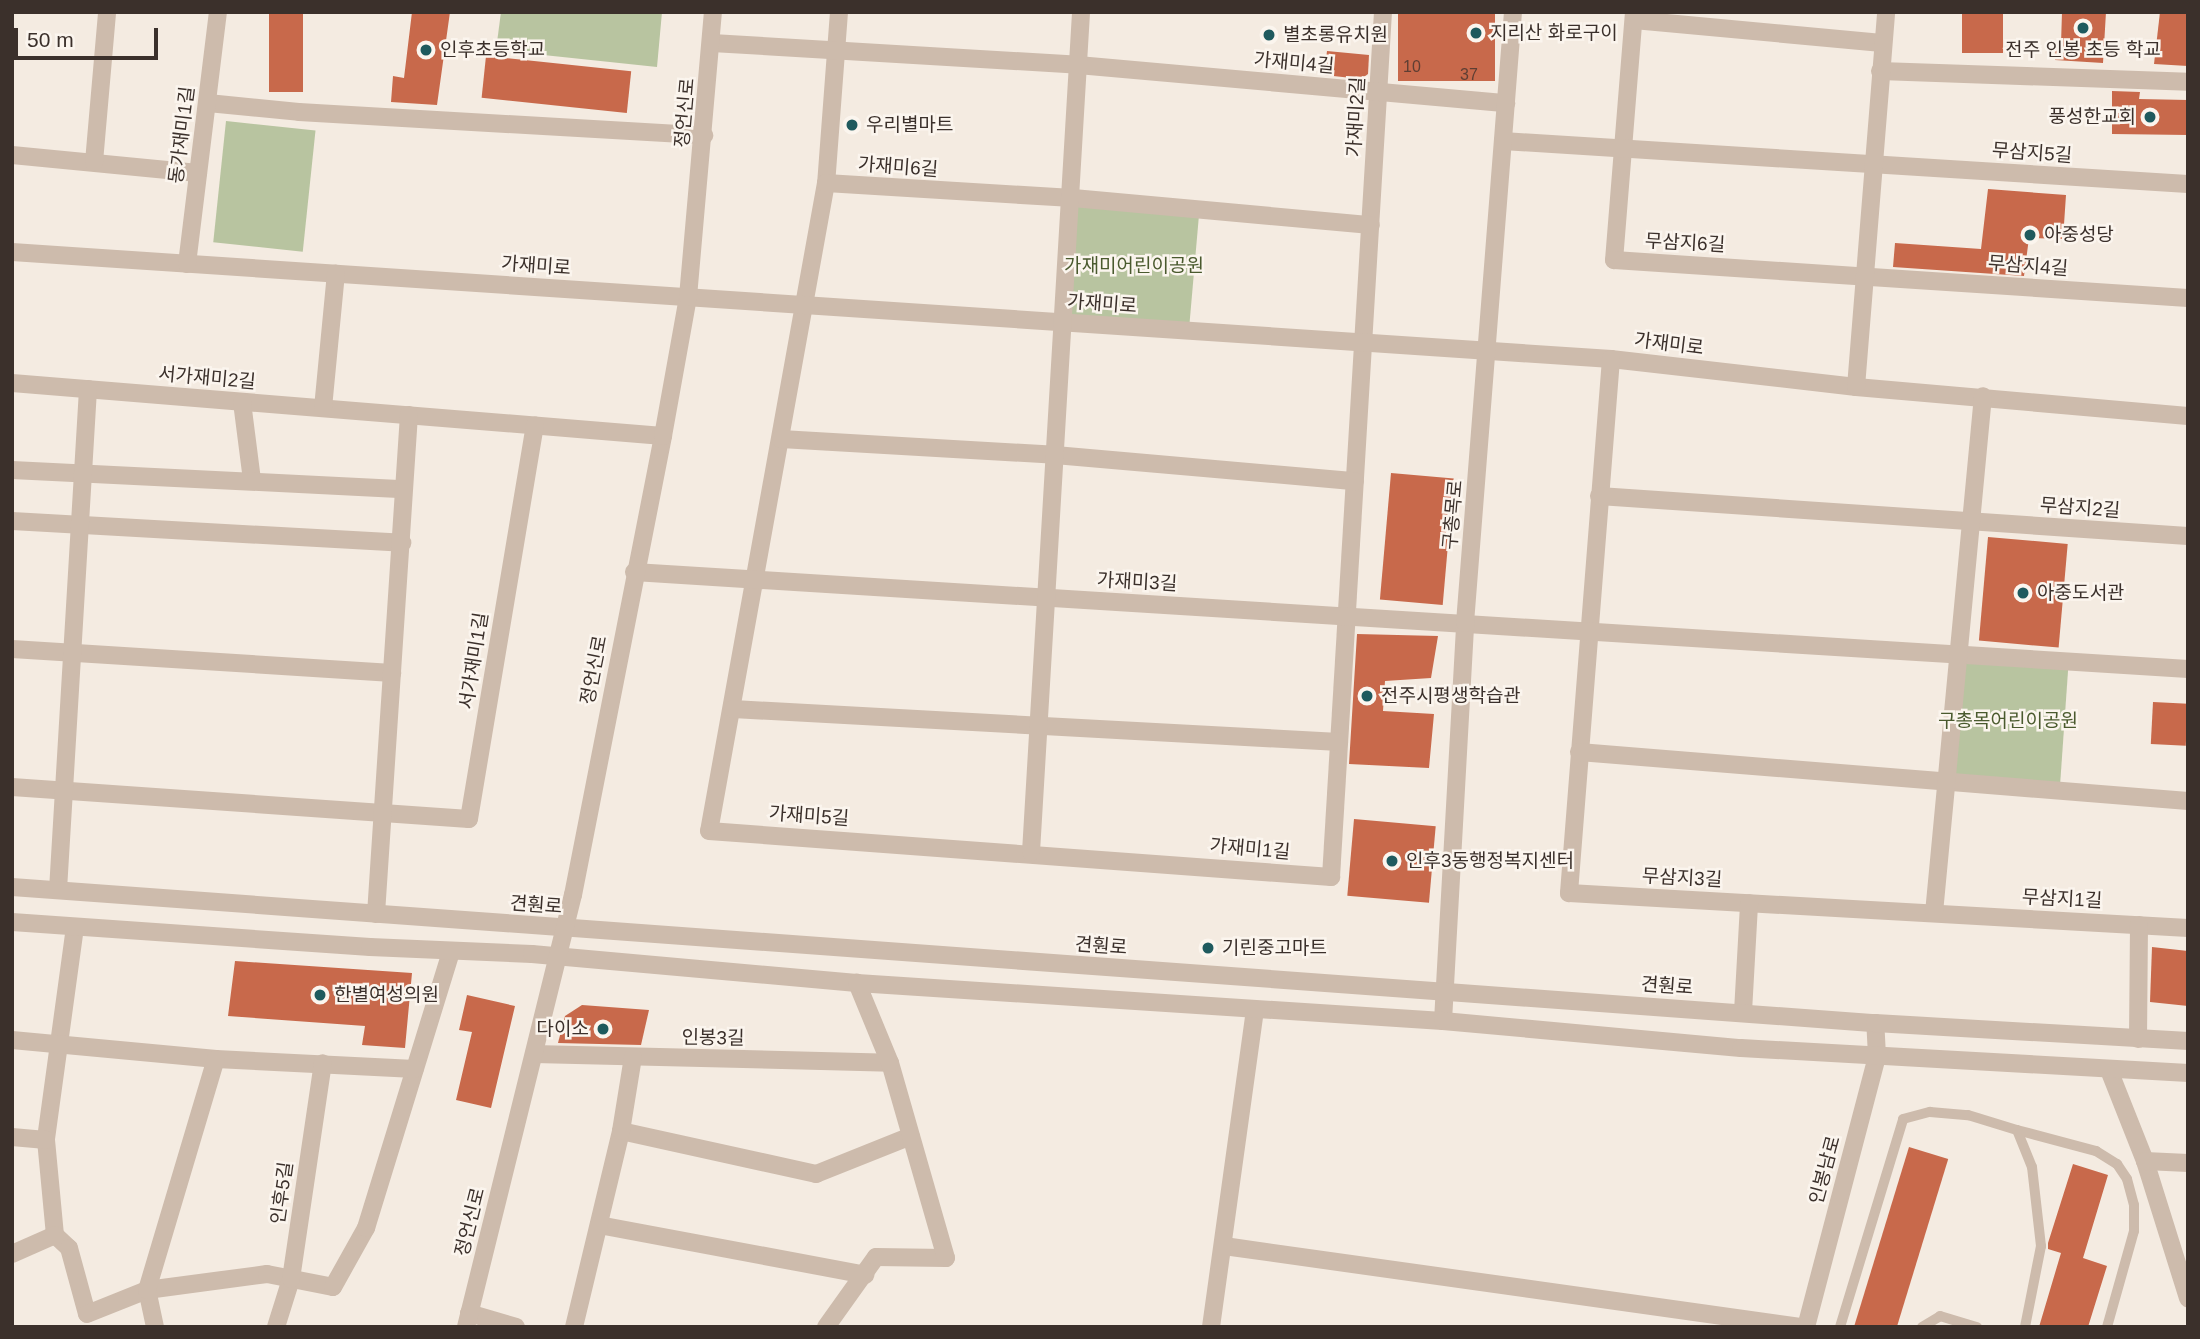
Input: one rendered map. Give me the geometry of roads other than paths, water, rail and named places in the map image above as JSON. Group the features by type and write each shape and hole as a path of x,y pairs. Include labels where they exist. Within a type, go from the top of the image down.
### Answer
{"street":[{"path":"94,162 107,12"},
{"name":"동가재미1길","path":"187,264 218,12"},
{"name":"정언신로","path":"467,1320 565,928 663,436 688,297 713,12"},
{"path":"805,305 826,183 839,50 839,12"},
{"path":"1031,852 1073,198 1081,12"},
{"name":"가재미2길","path":"1363,342 1384,12"},
{"name":"구총목로","path":"1443,1021 1442,992 1465,623 1513,12"},
{"path":"1856,387 1886,12"},
{"name":"무삼지6길","path":"1866,275 1614,260 1634,16 1882,43"},
{"path":"712,43 839,50"},
{"name":"가재미4길","path":"839,50 1078,65 1506,103"},
{"path":"1880,71 2188,82"},
{"path":"208,103 299,112 704,135"},
{"path":"1503,141 1623,148"},
{"name":"무삼지5길","path":"1623,148 2188,184"},
{"path":"12,155 198,173"},
{"name":"가재미6길","path":"826,183 1073,198"},
{"path":"1073,198 1371,225"},
{"name":"가재미로","path":"12,252 1611,359 1856,387 2188,416"},
{"path":"336,274 323,408 663,436"},
{"name":"무삼지4길","path":"1866,275 2188,298"},
{"name":"가재미5길","path":"805,305 709,831 1031,852"},
{"name":"가재미1길","path":"1031,852 1331,877 1363,342"},
{"name":"무삼지3길","path":"1611,359 1569,893 1934,913"},
{"name":"서가재미2길","path":"12,383 323,408"},
{"path":"58,890 88,389"},
{"path":"1934,913 1983,396"},
{"path":"242,402 252,480"},
{"path":"376,914 385,813 409,415"},
{"name":"서가재미1길","path":"64,791 469,820 534,425"},
{"path":"781,439 1055,455 1355,481"},
{"path":"12,471 404,489"},
{"name":"무삼지2길","path":"1599,496 2188,536"},
{"path":"12,521 402,543"},
{"path":"634,572 756,580"},
{"name":"가재미3길","path":"756,580 1346,616"},
{"path":"1346,616 2188,669"},
{"path":"12,649 392,673"},
{"path":"733,709 1339,742"},
{"path":"1579,752 2188,801"},
{"path":"12,788 64,791"},
{"name":"견훤로","path":"12,887 1875,1023 2188,1041"},
{"path":"1743,1012 1749,903"},
{"name":"무삼지1길","path":"1934,913 2188,928"},
{"path":"12,922 558,956 857,984 1443,1021 1877,1056 2188,1073"},
{"path":"2138,1039 2139,925"},
{"path":"75,927 46,1140 55,1235 69,1248 87,1314 147,1290 267,1274 333,1287 366,1228 451,951"},
{"path":"826,1327 876,1257 946,1258 890,1063 857,984"},
{"path":"1211,1327 1255,1010"},
{"name":"인봉남로","path":"1806,1327 1877,1056 1875,1023"},
{"path":"12,1040 216,1059 415,1069"},
{"name":"인봉3길","path":"534,1054 890,1063"},
{"path":"574,1327 621,1131 633,1057"},
{"path":"155,1327 147,1290 216,1059"},
{"name":"인후5길","path":"276,1327 291,1279 323,1063"},
{"path":"2109,1070 2145,1161 2188,1297"},
{"path":"621,1131 816,1174 911,1136"},
{"path":"12,1137 46,1140"},
{"path":"2145,1161 2188,1163"},
{"path":"599,1225 865,1276"},
{"path":"12,1254 55,1235"},
{"path":"1224,1246 1800,1327"},
{"path":"467,1320 516,1327"}],"lane":[{"path":"1840,1327 1903,1119 1930,1112 1968,1115 2096,1151 2117,1164 2127,1179 2134,1205 2134,1231 2107,1327"},
{"path":"2017,1130 2032,1167 2041,1246 2025,1327"},
{"path":"1922,1327 1940,1315 1977,1327"}],"place":[{"name":"전주 인봉 초등 학교","path":"2083,28"},
{"name":"지리산 화로구이","path":"1476,33"},
{"name":"별초롱유치원","path":"1269,35"},
{"name":"인후초등학교","path":"426,50"},
{"name":"풍성한교회","path":"2150,117"},
{"name":"우리별마트","path":"852,125"},
{"name":"아중성당","path":"2030,235"},
{"name":"아중도서관","path":"2023,593"},
{"name":"전주시평생학습관","path":"1367,696"},
{"name":"인후3동행정복지센터","path":"1392,861"},
{"name":"기린중고마트","path":"1208,948"},
{"name":"한별여성의원","path":"320,995"},
{"name":"다이소","path":"603,1029"}],"park label":[{"name":"가재미어린이공원","path":"1134,266"},
{"name":"구총목어린이공원","path":"2008,721"}]}
